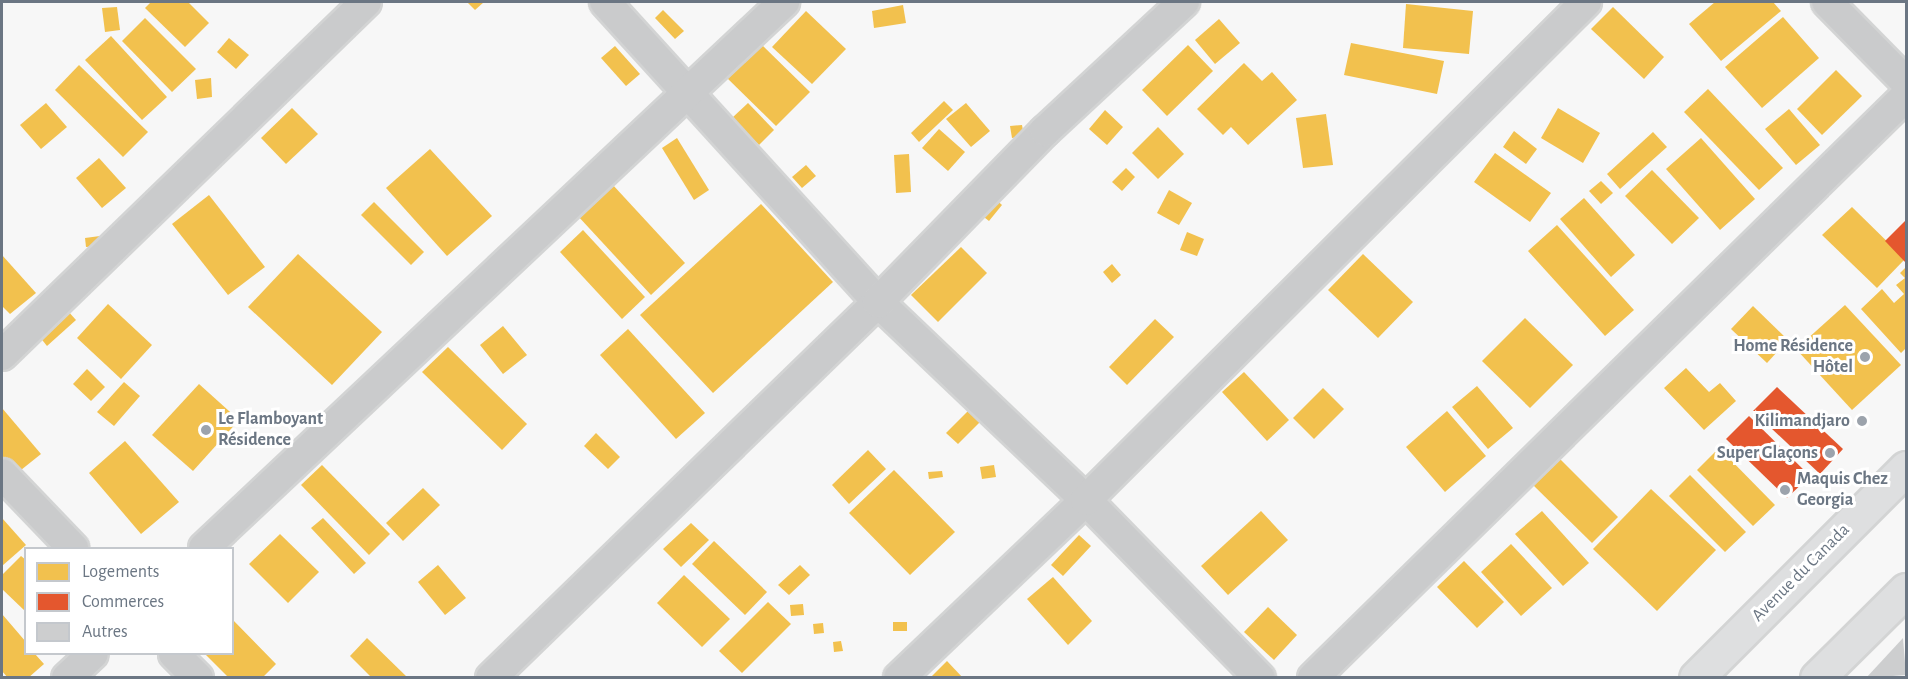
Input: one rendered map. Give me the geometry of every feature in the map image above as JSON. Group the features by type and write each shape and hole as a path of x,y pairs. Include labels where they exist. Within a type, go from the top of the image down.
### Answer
{"main road":[{"name":"Avenue du Canada","path":"1696,678 1906,468"},
{"path":"1817,678 1906,590"}],"street":[{"path":"2,355 366,2"},
{"path":"605,2 878,302 1086,500 1260,678"},
{"path":"206,547 784,2"},
{"path":"491,678 878,302 1045,131 1184,2"},
{"path":"899,678 1086,500 1586,2"},
{"path":"1827,2 1906,82"},
{"path":"1313,678 1906,96"},
{"path":"2,474 71,547"},
{"path":"68,678 92,655"},
{"path":"175,655 198,678"}],"building: Logements":[{"path":"151,2 188,2 209,23 185,47 145,8"},
{"path":"467,2 484,2 475,10"},
{"path":"1715,2 1773,2 1781,11 1721,61 1689,24"},
{"path":"1406,4 1473,11 1469,54 1403,48"},
{"path":"903,5 906,23 874,28 872,11"},
{"path":"117,7 120,30 105,32 102,8"},
{"path":"1613,7 1664,57 1644,79 1591,29"},
{"path":"663,10 684,31 675,39 655,18"},
{"path":"806,11 846,49 812,84 772,47"},
{"path":"1783,17 1819,58 1762,108 1725,67"},
{"path":"145,18 196,69 172,92 122,41"},
{"path":"1219,19 1240,43 1215,64 1195,40"},
{"path":"111,36 167,97 142,120 85,60"},
{"path":"229,38 249,55 236,69 217,52"},
{"path":"759,42 810,92 776,126 725,76"},
{"path":"1351,43 1444,61 1437,94 1344,75"},
{"path":"1188,45 1213,71 1167,116 1142,90"},
{"path":"615,46 640,74 626,86 601,58"},
{"path":"1244,63 1262,81 1272,72 1297,100 1248,145 1231,127 1223,135 1197,109"},
{"path":"79,65 148,132 123,157 55,90"},
{"path":"1836,70 1862,96 1822,135 1797,109"},
{"path":"211,78 212,97 197,99 195,80"},
{"path":"1708,89 1783,168 1759,190 1684,112"},
{"path":"944,101 953,110 919,142 911,133"},
{"path":"46,103 67,127 41,149 20,125"},
{"path":"748,103 774,130 759,145 732,118"},
{"path":"966,103 990,131 971,147 946,119"},
{"path":"292,108 318,134 286,164 261,138"},
{"path":"1558,108 1600,133 1583,163 1541,138"},
{"path":"1789,109 1820,145 1796,165 1765,129"},
{"path":"1105,110 1123,127 1107,145 1089,129"},
{"path":"1326,114 1333,165 1303,168 1296,118"},
{"path":"1022,125 1024,136 1012,138 1010,126"},
{"path":"1158,127 1184,154 1158,179 1132,153"},
{"path":"939,129 965,152 948,171 922,148"},
{"path":"1514,131 1537,149 1526,164 1503,147"},
{"path":"1653,132 1667,147 1620,189 1607,174"},
{"path":"677,138 709,190 694,200 662,148"},
{"path":"1701,138 1755,199 1720,230 1666,169"},
{"path":"430,149 492,216 447,256 386,188"},
{"path":"1495,153 1551,193 1530,222 1474,182"},
{"path":"909,154 911,192 896,193 894,155"},
{"path":"99,158 126,188 102,208 76,178"},
{"path":"806,165 816,176 802,188 792,177"},
{"path":"1126,168 1135,177 1122,191 1112,182"},
{"path":"1652,170 1699,218 1672,244 1625,196"},
{"path":"1601,181 1613,193 1601,204 1589,191"},
{"path":"612,184 685,263 651,295 577,215"},
{"path":"1169,190 1192,203 1179,225 1157,213"},
{"path":"209,195 265,267 228,295 172,224"},
{"path":"994,198 1002,205 989,221 980,214"},
{"path":"1584,198 1635,255 1611,277 1560,219"},
{"path":"374,202 424,252 411,265 361,215"},
{"path":"761,204 833,282 713,393 640,315"},
{"path":"1852,207 1905,259 1877,288 1822,235"},
{"path":"1557,225 1634,310 1605,336 1528,251"},
{"path":"583,230 645,297 622,319 560,252"},
{"path":"1187,232 1204,239 1197,256 1180,250"},
{"path":"100,236 100,246 86,247 85,238"},
{"path":"961,247 987,273 938,322 911,295"},
{"path":"298,254 382,332 332,385 248,307"},
{"path":"1363,254 1413,302 1378,338 1328,290"},
{"path":"2,255 36,293 10,314 2,306"},
{"path":"1112,264 1121,275 1112,283 1103,272"},
{"path":"1906,267 1906,348 1901,353 1861,309 1882,289 1894,303 1904,294 1896,285 1905,278 1900,273"},
{"path":"108,304 152,345 121,379 77,338"},
{"path":"1845,305 1901,365 1852,410 1796,349"},
{"path":"1753,306 1788,340 1767,363 1731,329"},
{"path":"67,310 76,320 47,346 39,336"},
{"path":"1525,318 1573,365 1530,408 1482,361"},
{"path":"1155,319 1174,337 1127,385 1109,367"},
{"path":"503,326 527,355 503,374 480,345"},
{"path":"628,329 705,413 676,439 600,355"},
{"path":"448,347 527,424 502,450 422,372"},
{"path":"1686,368 1709,392 1720,383 1736,401 1704,430 1664,388"},
{"path":"87,369 105,387 91,401 73,384"},
{"path":"1244,372 1289,420 1267,441 1222,392"},
{"path":"124,382 140,396 114,426 97,412"},
{"path":"199,384 239,420 193,471 152,435"},
{"path":"1477,386 1513,428 1488,449 1452,407"},
{"path":"1323,388 1344,409 1314,439 1293,418"},
{"path":"972,407 984,418 958,444 946,433"},
{"path":"2,408 41,454 16,474 2,457"},
{"path":"1447,411 1486,456 1445,492 1406,447"},
{"path":"596,433 620,457 608,469 584,446"},
{"path":"125,441 179,502 141,534 89,473"},
{"path":"1719,448 1775,505 1753,526 1697,470"},
{"path":"868,450 886,469 849,504 832,485"},
{"path":"1558,457 1618,517 1592,543 1531,483"},
{"path":"322,465 390,534 369,555 301,485"},
{"path":"994,465 996,477 982,479 980,467"},
{"path":"894,470 955,532 910,575 849,513"},
{"path":"942,471 943,477 929,479 928,472"},
{"path":"1690,475 1746,532 1725,552 1669,496"},
{"path":"423,488 440,505 403,541 386,523"},
{"path":"1651,489 1716,550 1657,611 1593,549"},
{"path":"1261,511 1288,540 1228,595 1201,566"},
{"path":"1542,511 1589,563 1563,586 1515,534"},
{"path":"2,518 26,545 2,566"},
{"path":"323,518 366,563 354,574 311,528"},
{"path":"691,523 709,540 681,567 663,549"},
{"path":"280,534 319,572 288,603 249,564"},
{"path":"1079,535 1091,546 1063,576 1051,565"},
{"path":"714,541 767,592 745,615 692,564"},
{"path":"1511,544 1552,588 1521,616 1481,572"},
{"path":"21,556 24,558 24,610 2,589 2,575"},
{"path":"1464,561 1504,602 1477,628 1437,587"},
{"path":"438,565 466,598 445,615 418,582"},
{"path":"800,565 810,575 789,595 778,585"},
{"path":"684,575 730,619 702,647 657,603"},
{"path":"1053,577 1092,621 1068,645 1027,599"},
{"path":"768,602 791,624 742,673 719,651"},
{"path":"803,604 804,615 791,616 790,605"},
{"path":"1268,607 1297,635 1274,660 1244,632"},
{"path":"2,614 24,640 24,655 36,655 44,664 28,678 8,678 2,671"},
{"path":"234,621 276,664 262,678 229,678 206,655 234,655"},
{"path":"893,622 907,622 907,631 893,631"},
{"path":"823,623 824,633 814,634 813,624"},
{"path":"367,638 408,678 372,678 350,656"},
{"path":"841,641 843,651 834,652 833,642"},
{"path":"947,661 963,678 930,678"}],"building: Commerces":[{"path":"1906,220 1906,263 1885,241"},
{"path":"1777,387 1843,449 1820,474 1753,411"},
{"path":"1749,416 1810,476 1787,498 1726,439"}],"building: Autres":[{"path":"1903,638 1906,675 1866,678"}],"place":[{"name":"Home Résidence Hôtel","path":"1865,357"},
{"name":"Kilimandjaro","path":"1862,421"},
{"name":"Le Flamboyant Résidence","path":"206,430"},
{"name":"Super Glaçons","path":"1830,453"},
{"name":"Maquis Chez Georgia","path":"1785,490"}]}
